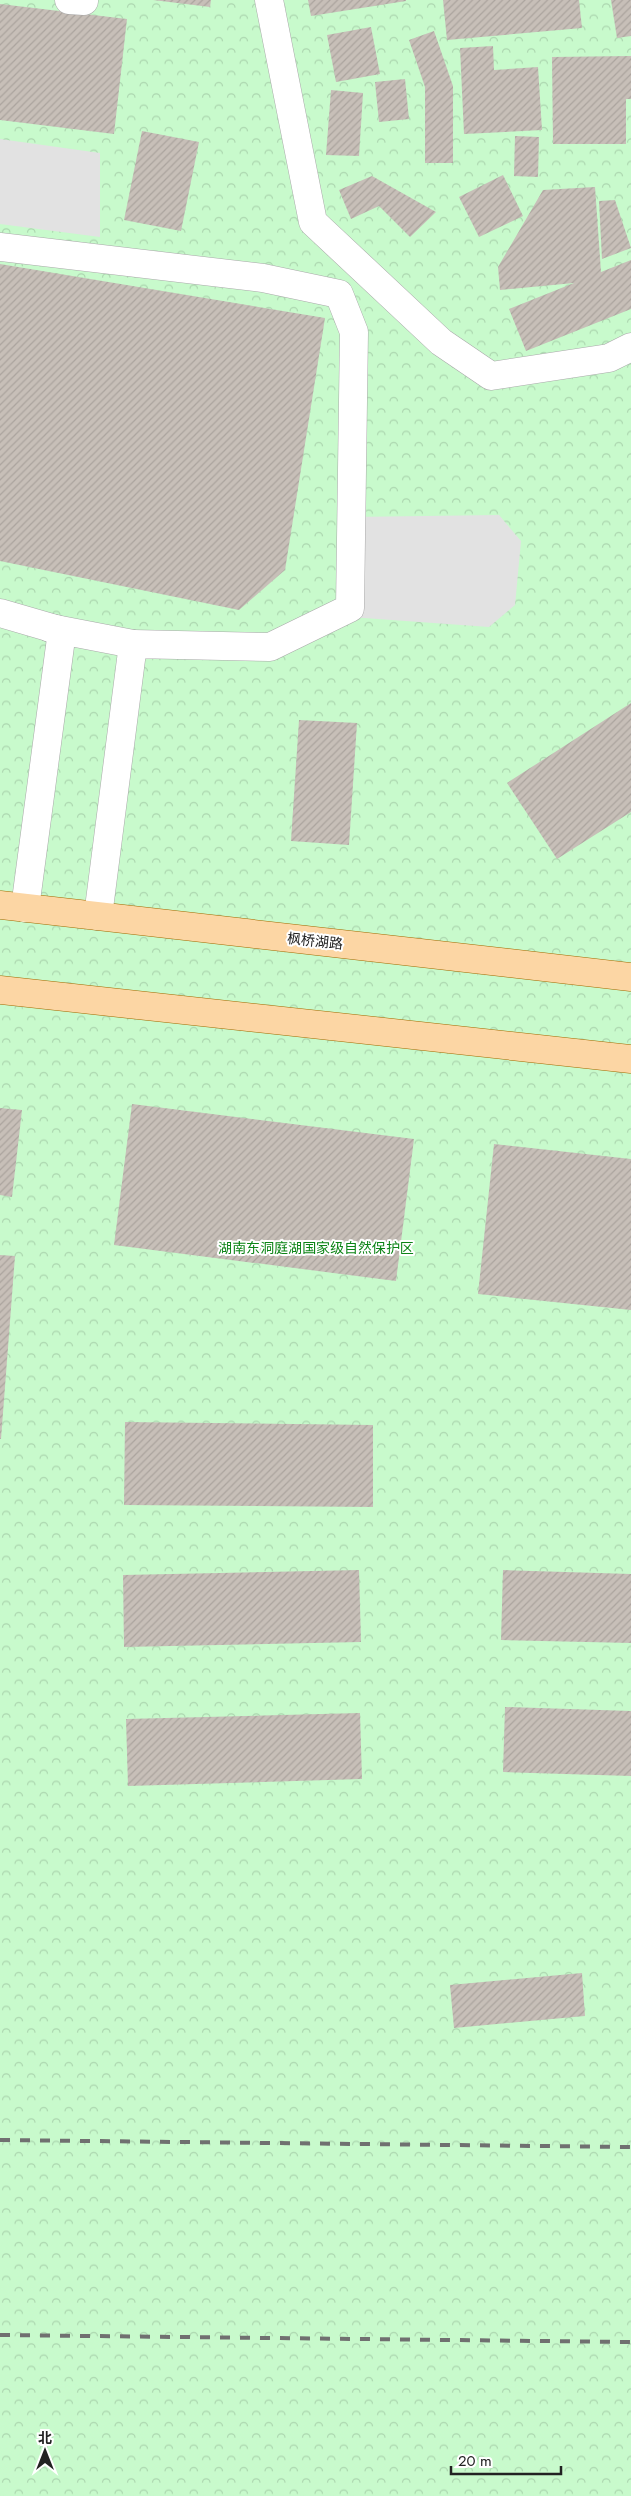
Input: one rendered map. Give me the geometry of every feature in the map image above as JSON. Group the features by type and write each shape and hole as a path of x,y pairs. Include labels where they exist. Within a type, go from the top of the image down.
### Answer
{"main road":[{"name":"枫桥湖路","path":"12,906 631,977"},
{"path":"0,990 631,1059"}],"street":[{"path":"269,0 314,222 361,268 441,342 491,376 609,358 631,347"},
{"path":"0,247 263,278 339,294 354,332 350,608 270,647 133,644 50,628"},
{"path":"0,613 62,631 12,906"},
{"path":"98,916 133,644"}],"green space":[{"name":"湖南东洞庭湖国家级自然保护区","path":"0,0 631,0 631,2496 0,2496"}],"shaded area":[{"path":"0,139 100,153 100,237 0,224"},
{"path":"499,515 521,541 515,605 489,627 350,617 350,517"}],"building":[{"path":"153,0 211,0 210,7"},
{"path":"308,0 406,0 406,1 311,16"},
{"path":"443,0 579,0 582,28 447,40"},
{"path":"611,0 631,0 631,36 617,38"},
{"path":"0,4 127,19 114,134 0,120"},
{"path":"371,27 380,74 336,82 327,35"},
{"path":"434,31 453,86 453,163 425,163 425,87 409,40"},
{"path":"493,46 494,70 538,67 542,130 464,134 460,48"},
{"path":"631,56 631,99 626,99 626,144 553,144 552,57"},
{"path":"405,79 409,119 379,122 375,82"},
{"path":"331,90 363,93 359,156 326,155"},
{"path":"142,131 199,142 181,231 124,220"},
{"path":"515,136 539,137 538,177 514,176"},
{"path":"503,175 523,216 479,237 459,197"},
{"path":"372,176 436,212 410,237 379,206 351,219 339,190"},
{"path":"595,187 601,272 631,260 631,309 526,351 509,309 574,283 500,290 498,267 543,190"},
{"path":"615,200 631,248 602,259 599,201"},
{"path":"0,264 325,318 285,570 239,610 0,561"},
{"path":"631,703 631,812 557,859 507,783"},
{"path":"299,720 357,723 349,845 291,841"},
{"path":"132,1104 414,1139 396,1281 114,1245"},
{"path":"0,1108 22,1110 12,1197 0,1195"},
{"path":"494,1144 631,1159 631,1310 478,1294"},
{"path":"0,1255 15,1256 1,1439 0,1439"},
{"path":"125,1422 373,1425 373,1507 124,1505"},
{"path":"359,1570 361,1642 124,1647 123,1575"},
{"path":"503,1570 631,1574 631,1643 501,1640"},
{"path":"505,1707 631,1711 631,1776 503,1772"},
{"path":"360,1713 362,1779 128,1786 126,1719"},
{"path":"582,1973 585,2016 454,2028 450,1985"}],"railway":[{"path":"0,2140 631,2147"},
{"path":"0,2335 631,2342"}]}
